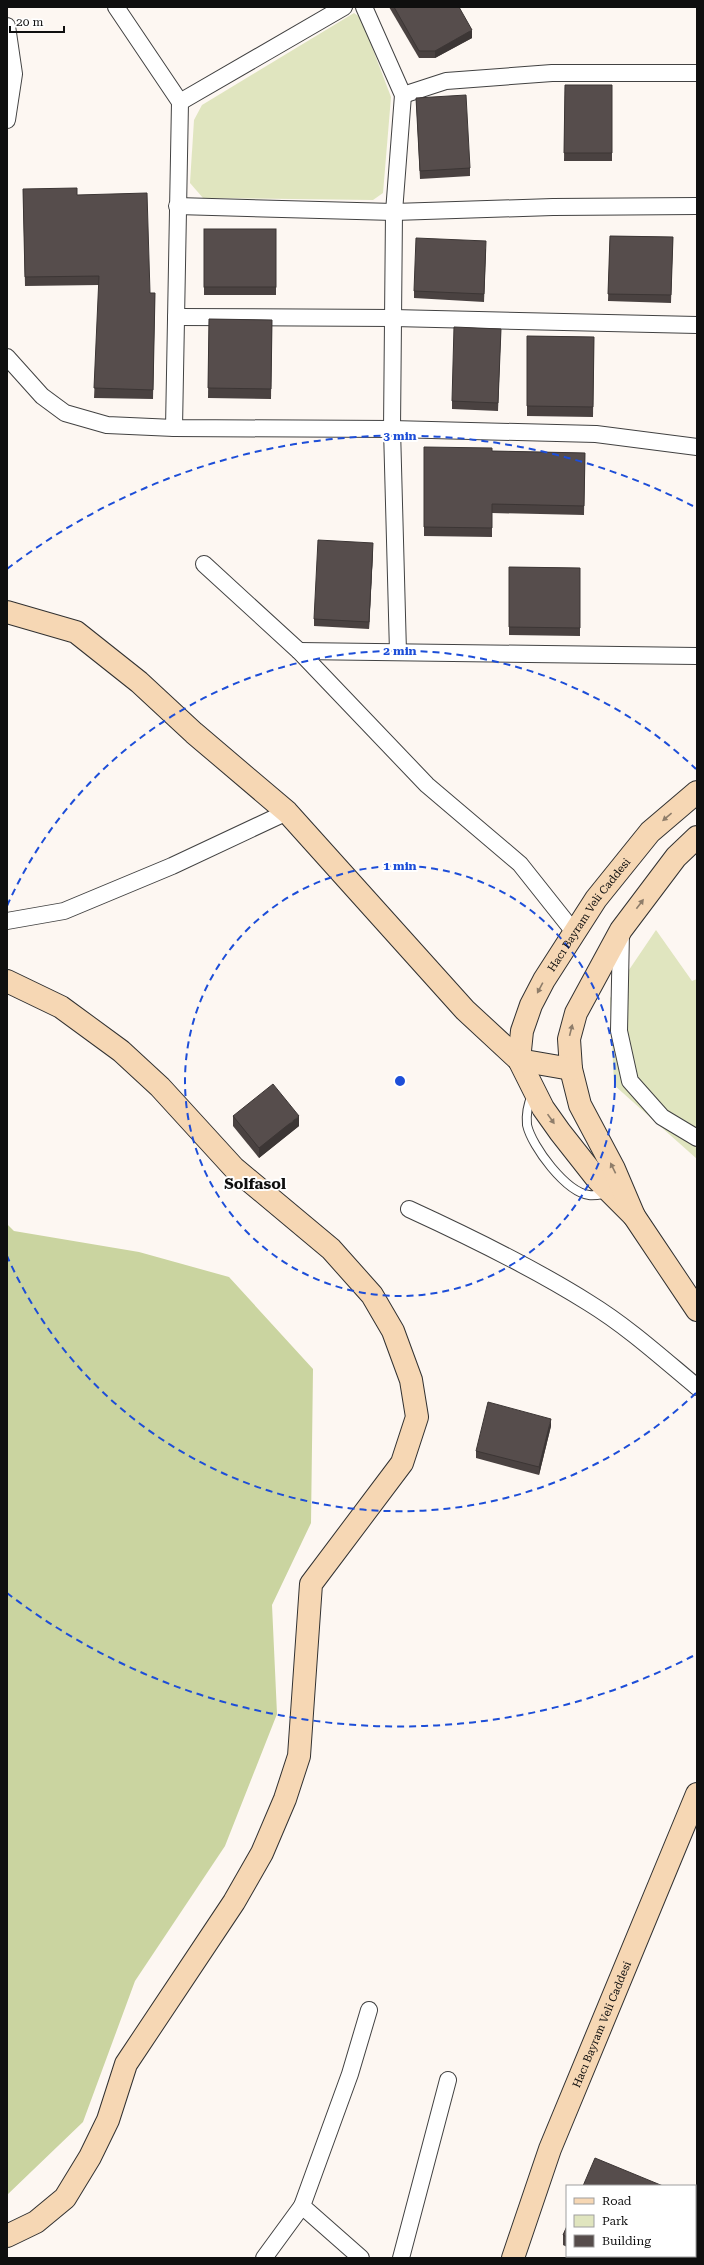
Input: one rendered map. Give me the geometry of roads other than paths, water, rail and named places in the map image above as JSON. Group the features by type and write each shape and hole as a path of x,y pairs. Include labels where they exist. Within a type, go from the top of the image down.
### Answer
{"street":[{"path":"116,7 180,102 174,428"},
{"path":"180,102 344,7"},
{"path":"364,7 403,95 394,212 392,428 398,652"},
{"path":"7,26 14,74 7,120"},
{"path":"403,95 446,81 552,73 697,73"},
{"path":"177,206 394,212 553,207 697,206"},
{"path":"176,317 393,318 697,325"},
{"path":"7,357 42,396 65,412 107,425 174,428 392,428 596,434 697,447"},
{"path":"204,564 299,651 427,785 520,864 574,932"},
{"path":"7,612 76,632 139,682 194,733 287,812 465,1010 518,1060 534,1090 560,1132 597,1180 634,1216"},
{"path":"299,651 697,656"},
{"name":"Hacı Bayram Veli Caddesi","path":"518,1060 522,1031 531,1005 544,980 596,899 650,832 697,792"},
{"path":"7,921 64,911 172,866 287,812"},
{"path":"697,837 676,856 621,930 576,1013 569,1039 571,1069 580,1105 614,1169 634,1216 697,1310"},
{"path":"621,930 619,1031 630,1080 662,1117 697,1138"},
{"path":"7,981 61,1007 120,1051 160,1088 234,1168 331,1249 372,1295 394,1331 411,1380 417,1417 402,1463 311,1584 299,1756 285,1798 262,1853 234,1902 126,2064 108,2120 90,2157 65,2198 36,2222 7,2236"},
{"path":"518,1060 571,1069"},
{"path":"409,1209 545,1277 590,1303 644,1342 697,1386"},
{"name":"Hacı Bayram Veli Caddesi","path":"513,2258 550,2149 697,1794"},
{"path":"264,2258 302,2206 350,2074 369,2010"},
{"path":"401,2258 448,2080"},
{"path":"302,2206 361,2258"}],"district":[{"name":"Solfasol","path":"255,1184"}]}
